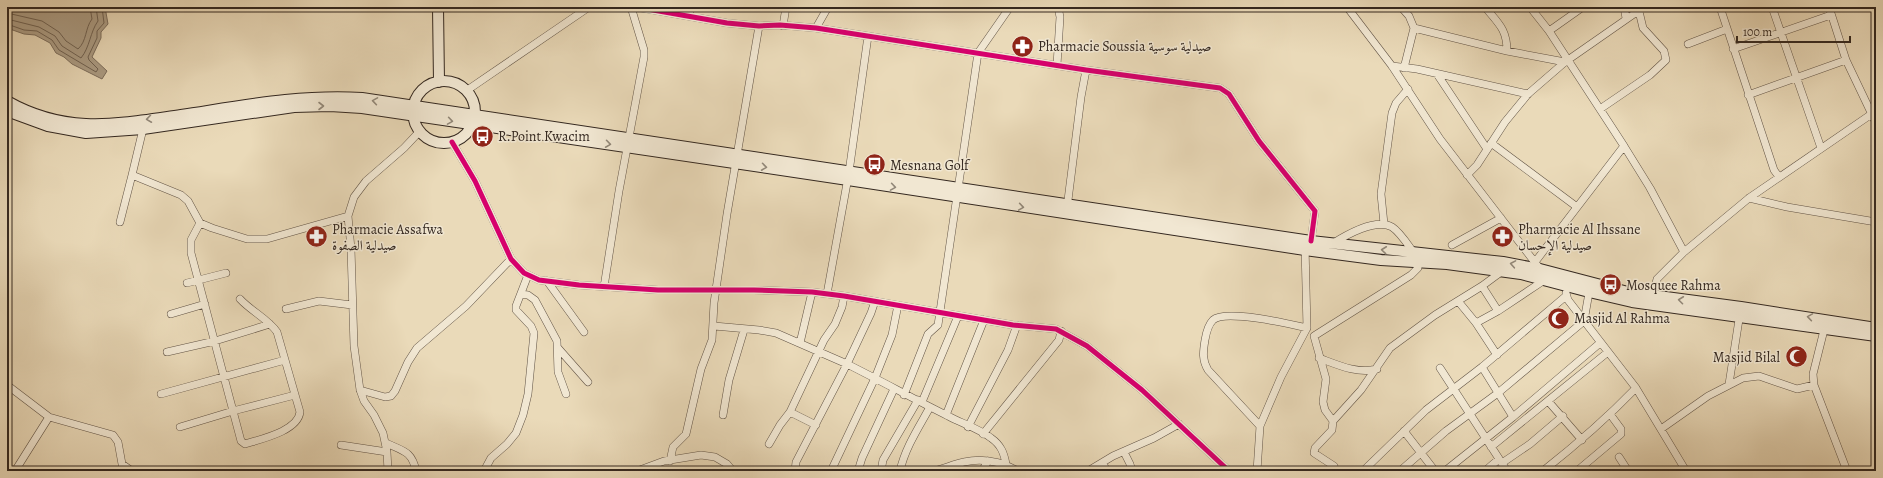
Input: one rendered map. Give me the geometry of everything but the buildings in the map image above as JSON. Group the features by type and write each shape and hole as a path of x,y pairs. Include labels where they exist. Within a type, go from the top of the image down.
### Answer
{"main road":[{"path":"438,7 439,82"},
{"path":"439,82 454,83 466,91 474,102 474,120 464,136 452,142 434,142 420,131 414,111 417,98 423,90 430,85 439,82"},
{"path":"7,101 33,114 57,121 93,125 124,123 308,98 362,98 414,111"},
{"path":"7,111 36,123 72,131 108,132 143,129 294,107 346,106 414,111 1307,244 1375,259 1416,256 1538,266 1566,286"},
{"path":"1307,244 1332,244 1416,256 1501,272 1521,274 1566,286 1590,288 1652,301 1825,324 1876,328"},
{"path":"1825,324 1876,336"}],"street":[{"path":"466,91 589,7"},
{"path":"604,287 644,57 644,50 631,7"},
{"path":"636,7 690,15 727,23 816,28 1057,66 1220,88 1229,94 1259,141 1315,211 1307,244 1307,328 1281,377 1260,426 1257,471"},
{"path":"690,7 690,15"},
{"path":"783,26 786,7"},
{"path":"816,28 828,7"},
{"path":"904,395 928,334 938,325 978,53 1010,7"},
{"path":"1057,66 1060,17 1058,7"},
{"path":"1347,7 1392,66 1440,139 1538,266 1577,207 1624,146"},
{"path":"1401,7 1410,16 1414,28 1404,68"},
{"path":"1485,7 1500,25 1507,37 1507,50"},
{"path":"1530,7 1549,32 1566,61 1624,146 1650,188 1684,252"},
{"path":"1549,32 1573,10 1583,7"},
{"path":"1624,7 1626,18"},
{"path":"1729,7 1720,8 1774,170 1779,177"},
{"path":"1772,7 1821,148"},
{"path":"1829,7 1846,60 1874,113 1876,123"},
{"path":"1467,175 1477,165 1504,122 1528,94 1566,61 1640,8 1643,28 1664,51 1666,60 1650,75 1600,109"},
{"path":"1733,49 1831,15"},
{"path":"670,461 673,447 686,434 701,369 712,340 716,290 727,214 738,159 760,26"},
{"path":"1414,28 1507,50 1566,61"},
{"path":"1688,44 1727,29"},
{"path":"827,294 849,176 868,36"},
{"path":"1748,95 1846,60"},
{"path":"1392,66 1437,74 1528,94"},
{"path":"1068,209 1086,70"},
{"path":"1437,74 1489,146 1577,207"},
{"path":"1384,224 1381,194 1392,113 1396,103 1408,89"},
{"path":"1652,301 1657,279 1684,252 1749,198 1874,113"},
{"path":"120,222 143,129"},
{"path":"388,471 386,443 380,424 364,401 360,390 354,346 351,249 348,216 354,197 366,181 404,148 420,131"},
{"path":"452,142 475,181 511,259 519,269 538,280 604,287 812,292 875,301 958,316 1017,325 1036,326 1062,331 1087,346 1117,370 1179,424 1229,471"},
{"path":"132,176 181,195 188,201 200,223 247,239 267,239 348,216"},
{"path":"1749,198 1787,207 1876,222"},
{"path":"1452,245 1501,218"},
{"path":"200,223 191,240 191,253 241,441 245,444 289,428 296,423 300,417 300,412 277,332 270,324 248,308 240,299"},
{"path":"1304,336 1314,336 1411,275 1418,268 1416,256 1393,228 1384,224 1355,232 1332,244"},
{"path":"360,390 385,397 392,396 396,391 408,362 417,348 466,306 511,259"},
{"path":"1334,466 1314,454 1315,448 1332,430 1333,421 1361,390 1390,348 1429,319 1482,286 1501,272"},
{"path":"187,283 226,273"},
{"path":"484,471 491,458 511,439 523,415 532,364 534,333 531,326 516,310 528,275"},
{"path":"547,281 584,332"},
{"path":"1476,323 1498,311 1543,281"},
{"path":"1482,286 1498,311"},
{"path":"1363,471 1404,430 1453,388 1497,355 1566,286 1584,321 1636,388 1686,471"},
{"path":"1400,471 1446,431 1498,393 1584,321 1590,288"},
{"path":"800,343 812,292"},
{"path":"521,294 528,295 535,300 557,341 558,372 566,394"},
{"path":"769,444 780,425 790,412 809,370 820,352 824,340 842,307 844,296"},
{"path":"286,309 320,301 352,305"},
{"path":"795,471 796,462 847,364 871,313 875,301"},
{"path":"1458,301 1476,323 1497,355"},
{"path":"171,314 205,304"},
{"path":"831,471 875,378 892,334 898,305"},
{"path":"1729,384 1740,312"},
{"path":"1260,426 1208,370 1203,362 1207,332 1213,320 1225,314 1280,322 1307,328"},
{"path":"881,471 883,460 920,401 958,316"},
{"path":"946,415 984,320"},
{"path":"167,352 215,341 270,324"},
{"path":"1825,324 1813,374 1814,385 1847,471"},
{"path":"968,427 1008,350 1017,325"},
{"path":"714,326 776,333 847,364 904,395 920,401 991,438 1004,452 1006,464"},
{"path":"722,414 729,380 744,330"},
{"path":"983,434 1059,340 1062,331"},
{"path":"1314,336 1326,379 1323,402 1325,410 1333,421"},
{"path":"1445,471 1513,417 1600,343"},
{"path":"558,348 588,382"},
{"path":"1492,447 1608,352"},
{"path":"1319,358 1357,370 1368,371 1376,369"},
{"path":"161,394 224,375 285,360"},
{"path":"1482,367 1513,417"},
{"path":"1440,368 1507,471"},
{"path":"1661,429 1708,396 1743,378 1759,376 1796,389 1814,385"},
{"path":"7,384 49,417 113,435 118,442 122,464 132,471"},
{"path":"1543,471 1582,440 1636,388"},
{"path":"858,471 862,458 894,389"},
{"path":"180,427 233,411 295,395"},
{"path":"1548,401 1563,416 1582,440"},
{"path":"900,471 902,462 911,442 930,407"},
{"path":"790,412 816,425"},
{"path":"1583,469 1621,434 1621,429 1610,414"},
{"path":"1485,471 1530,444 1563,416"},
{"path":"15,471 49,417"},
{"path":"1088,471 1179,424"},
{"path":"1404,430 1435,471"},
{"path":"386,443 406,452 414,459 416,471"},
{"path":"341,446 387,452"},
{"path":"1124,452 1132,471"},
{"path":"637,471 664,460 670,461 701,455 722,461 733,471"},
{"path":"1619,457 1628,471"},
{"path":"982,471 988,461"},
{"path":"938,470 963,462 988,461 1006,464 1014,470"},
{"path":"1104,462 1106,471"}],"water":[{"path":"7,7 105,7 108,24 101,32 101,38 92,57 107,71 102,79 72,64 64,57 56,53 50,43 35,35 24,34 7,28"}],"cycle path":[{"path":"636,7 727,23 759,26 780,25 816,28 1086,70 1220,88 1229,94 1259,141 1315,211 1311,241"},
{"path":"452,142 475,181 511,259 524,273 539,280 579,285 658,290 754,290 812,292 844,296 1013,325 1056,329 1087,346 1142,390 1229,471"}],"place":[{"name":"Pharmacie Soussia صيدلية سوسية","path":"1023,46"},
{"name":"R.Point Kwacim","path":"483,136"},
{"name":"Mesnana Golf","path":"875,165"},
{"name":"Pharmacie Assafwa صيدلية الصفوة","path":"317,237"},
{"name":"Pharmacie Al Ihssane صيدلية الإحسان","path":"1503,237"},
{"name":"Mosquee Rahma","path":"1610,285"},
{"name":"Masjid Al Rahma","path":"1558,318"},
{"name":"Masjid Bilal","path":"1796,357"}]}
